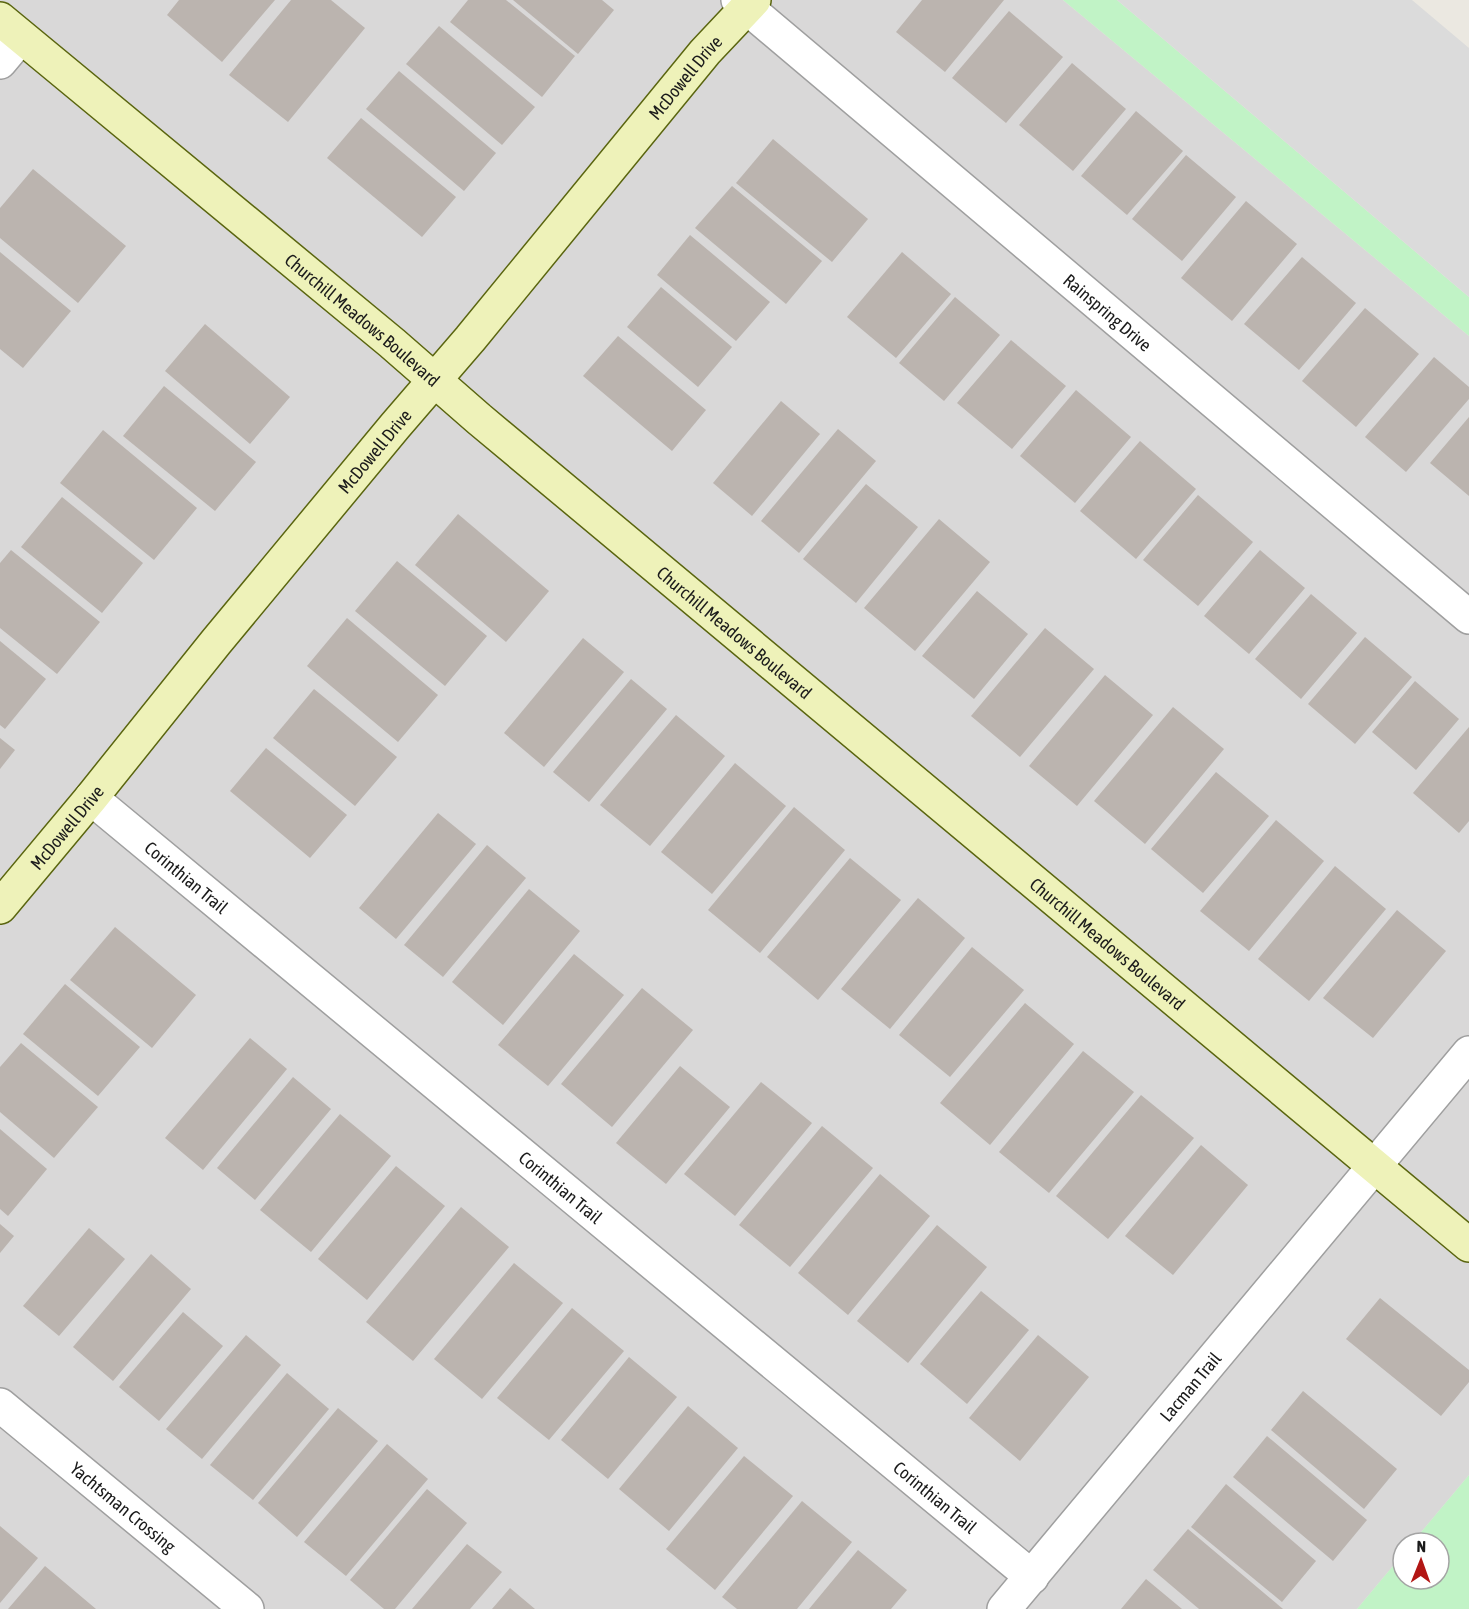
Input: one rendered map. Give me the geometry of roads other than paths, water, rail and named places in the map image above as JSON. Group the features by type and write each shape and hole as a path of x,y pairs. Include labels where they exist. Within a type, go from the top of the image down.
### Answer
{"street":[{"name":"McDowell Drive","path":"0,907 216,642 435,381 746,2"},
{"name":"Rainspring Drive","path":"746,2 1469,616"},
{"name":"Churchill Meadows Boulevard","path":"11,28 383,336 1469,1245"},
{"path":"0,62 11,28"},
{"name":"Corinthian Trail","path":"91,798 1032,1577"},
{"name":"Lacman Trail","path":"1004,1609 1469,1053"},
{"name":"Yachtsman Crossing","path":"0,1404 247,1609"}]}
